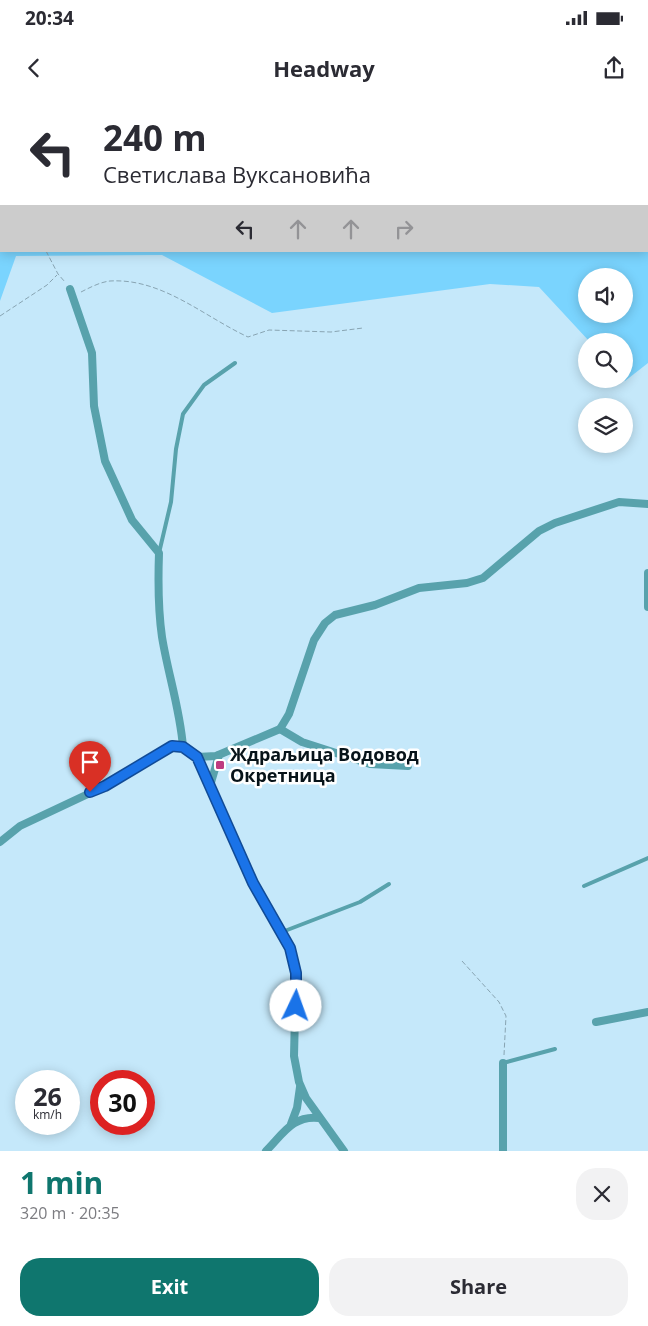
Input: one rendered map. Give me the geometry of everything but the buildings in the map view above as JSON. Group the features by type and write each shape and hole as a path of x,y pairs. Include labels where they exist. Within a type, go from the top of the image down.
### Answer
{"street":[{"path":"70,289 92,353 94,406 105,461 132,520 159,553 157,592 162,638 181,722 183,747"},
{"path":"0,841 20,826 105,786 161,750 172,746 183,747 197,757 205,758 219,755 280,729 289,714 314,640 325,623 335,615 375,605 419,588 478,580 493,572 539,531 555,523 619,502 648,504"},
{"path":"648,573 648,607"},
{"path":"280,729 302,742 370,764 408,766"},
{"path":"210,786 219,755"},
{"path":"197,757 253,883 282,932 293,955 296,973 294,1056 300,1085 298,1108 290,1125"},
{"path":"596,1022 648,1012"},
{"path":"503,1063 503,1151"},
{"path":"300,1085 319,1118 344,1151"},
{"path":"266,1151 290,1125 299,1119 319,1118"}],"lane":[{"path":"159,553 171,502 176,449 182,414 204,385 235,363"},
{"path":"584,886 648,858"},
{"path":"282,932 360,902 389,884"},
{"path":"503,1063 555,1049"}],"path":[{"path":"47,252 58,274 70,289 80,292 108,281 141,284 185,301 248,337 269,330 331,332 364,328"},
{"path":"0,316 47,285 58,274"},
{"path":"462,961 499,1002 506,1016 503,1063"}],"shaded area":[{"path":"0,252 648,252 648,363 633,375 633,333 582,333 539,287 490,284 272,313 162,255 16,256 0,301"}],"place":[{"name":"Ждраљица Водовод Окретница","path":"220,765"}],"route":[{"path":"90,792 105,786 161,750 172,746 183,747 197,757 253,883 290,948 297,982 296,1006"}]}
